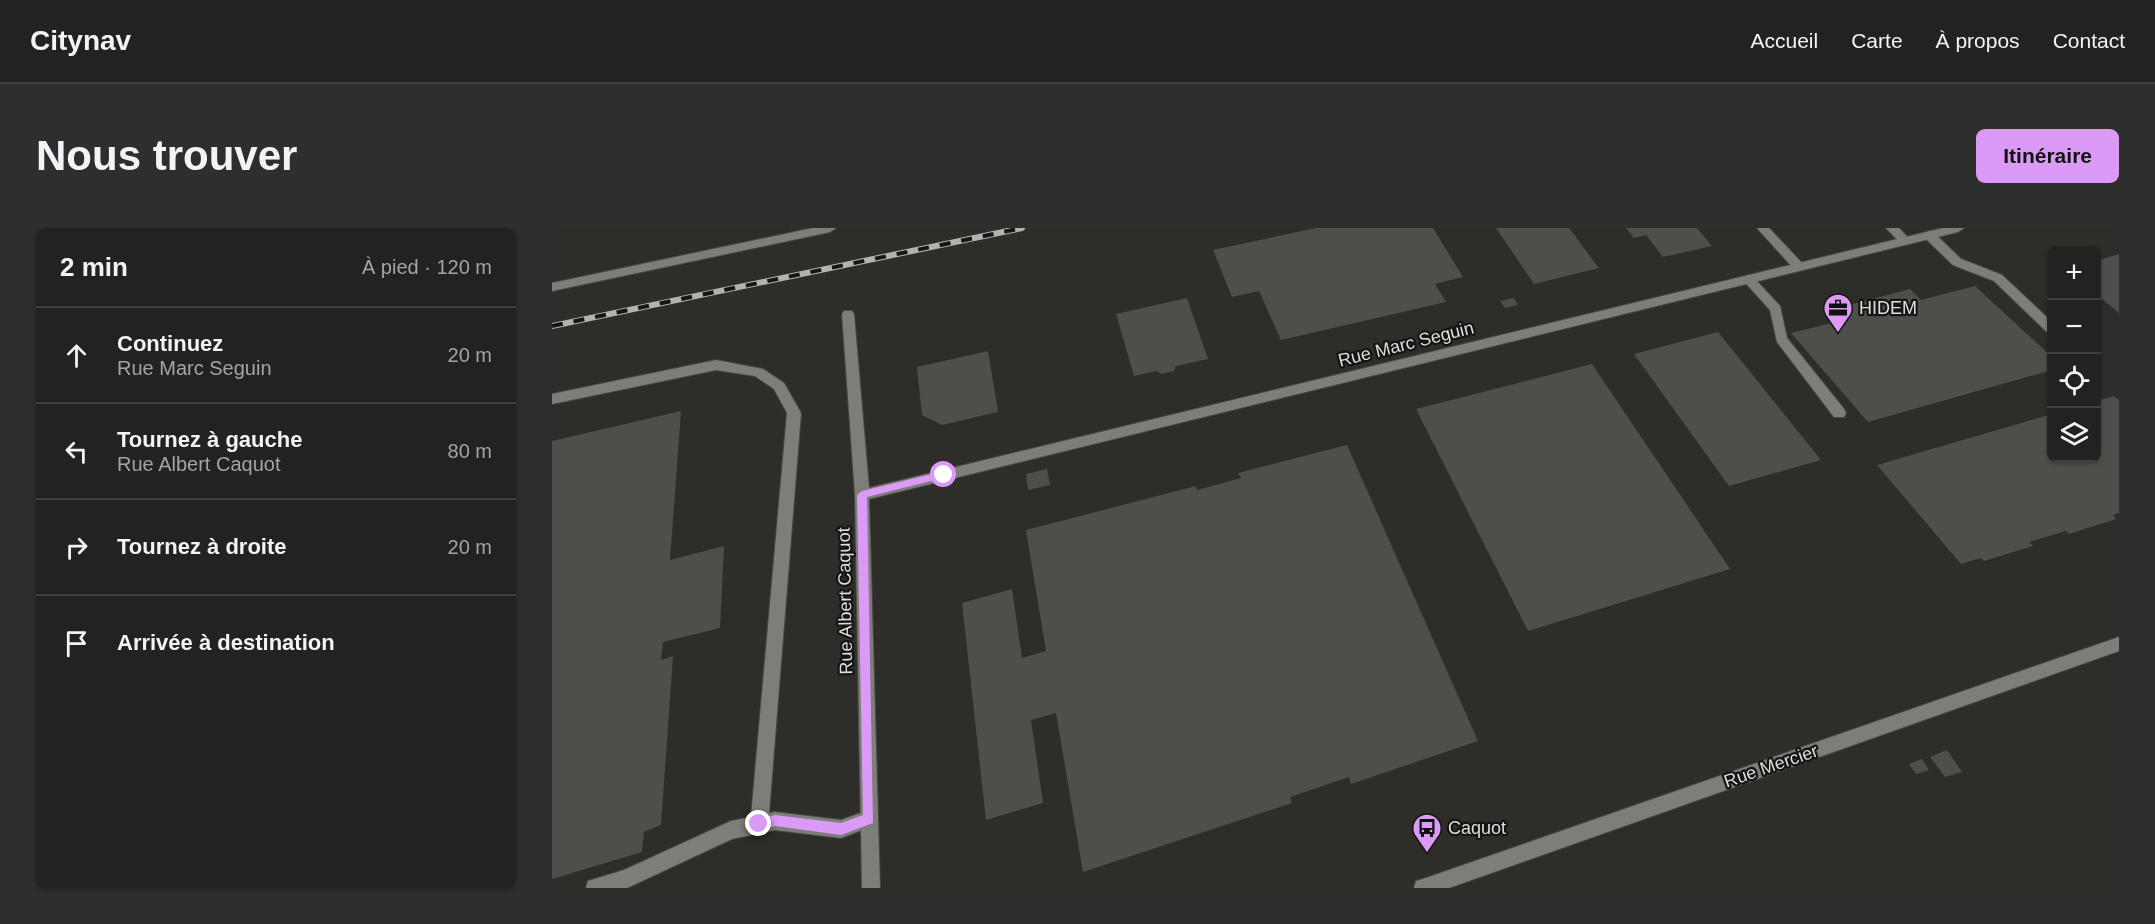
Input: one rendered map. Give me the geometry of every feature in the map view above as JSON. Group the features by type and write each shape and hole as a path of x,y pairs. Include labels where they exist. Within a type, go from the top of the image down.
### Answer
{"street":[{"path":"552,287 830,228"},
{"path":"1763,228 1798,267"},
{"path":"1892,228 1905,241"},
{"name":"Rue Marc Seguin","path":"862,495 1958,228"},
{"path":"1929,235 1957,262 1998,278 2047,325"},
{"path":"1748,279 1776,309 1781,339 1839,413"},
{"name":"Rue Albert Caquot","path":"848,314 862,495 871,888"},
{"path":"552,399 716,365 758,372 779,386 794,413 759,824"},
{"name":"Rue Mercier","path":"1423,888 2119,644"},
{"path":"595,888 627,879 731,830 775,821 841,829 869,819"}],"building":[{"path":"1316,228 1433,228 1463,277 1435,284 1446,302 1281,340 1259,291 1232,297 1213,250"},
{"path":"1496,228 1569,228 1599,268 1534,284"},
{"path":"1626,228 1697,228 1712,246 1663,257 1646,235 1634,238"},
{"path":"2119,254 2119,313 2101,298 2101,259"},
{"path":"1975,286 2047,352 2047,371 1868,422 1791,333 1848,319 1838,308 1910,289 1921,300"},
{"path":"1187,298 1208,359 1176,366 1174,371 1161,374 1157,371 1134,376 1116,314"},
{"path":"1514,298 1518,305 1505,308 1500,301"},
{"path":"1718,332 1821,460 1729,486 1634,354"},
{"path":"988,351 998,412 942,425 922,415 917,367"},
{"path":"1592,364 1730,569 1528,631 1416,409"},
{"path":"2114,396 2119,400 2119,513 2113,515 2116,519 2069,534 2066,531 2029,542 2033,546 1984,561 1981,558 1961,564 1877,465 2047,415 2047,462 2101,462 2101,400"},
{"path":"681,411 670,560 724,546 720,628 663,642 661,660 673,656 661,825 644,832 642,852 552,879 552,441"},
{"path":"1347,445 1478,741 1351,784 1349,777 1290,797 1292,803 1083,872 1056,713 1031,720 1043,803 986,820 962,603 1012,589 1022,658 1046,651 1026,530 1196,486 1197,490 1241,478 1238,473"},
{"path":"1047,469 1050,485 1028,490 1026,474"},
{"path":"1947,750 1962,772 1945,777 1930,757"},
{"path":"1922,759 1929,770 1916,774 1909,764"}],"railway":[{"path":"552,326 1022,228"}],"place":[{"name":"HIDEM","path":"1838,334"},
{"name":"Caquot","path":"1427,854"}],"route":[{"path":"759,824 775,821 841,829 869,819 862,495 944,475"}]}
